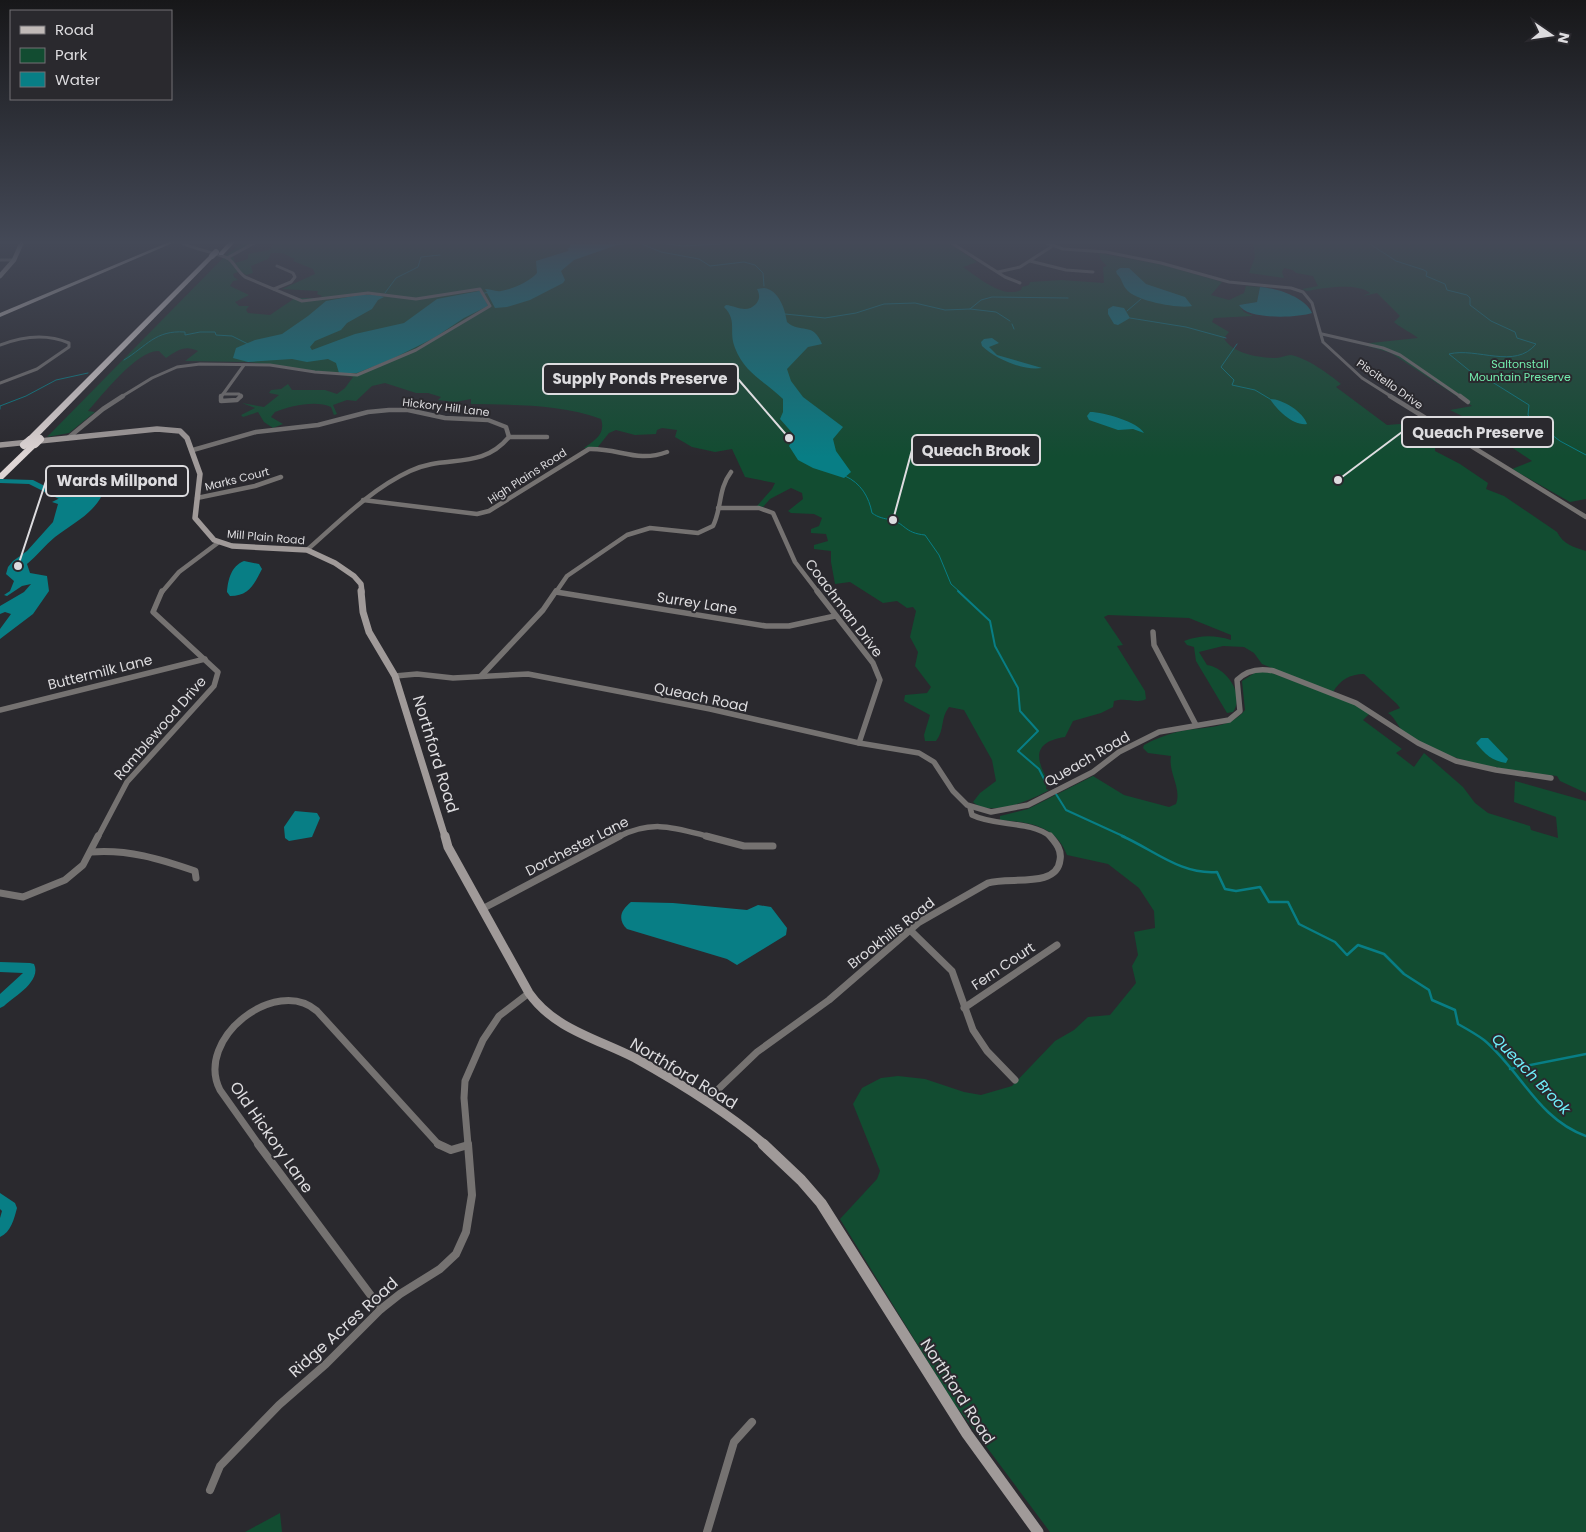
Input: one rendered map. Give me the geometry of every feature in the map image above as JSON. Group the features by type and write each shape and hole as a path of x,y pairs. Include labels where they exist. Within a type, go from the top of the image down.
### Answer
{"highway":[{"path":"0,469 32,442 159,313"},
{"path":"0,477 159,313"}],"street":[{"path":"68,438 96,413 168,370 195,364 276,365 314,372 360,374 416,350 477,313"},
{"name":"Piscitello Drive","path":"1315,313 1322,334 1321,338 1328,347 1362,378 1404,406 1553,494 1586,517"},
{"path":"1322,334 1383,348 1400,355 1468,402"},
{"path":"0,345 9,341 33,337 56,338 69,343 69,347 40,369 0,383"},
{"path":"223,394 239,394 242,397 237,400 221,401 223,394 244,365"},
{"name":"Hickory Hill Lane","path":"192,450 256,432 318,425 368,412 389,410 409,410 445,418 488,420 506,427 509,438"},
{"name":"Mill Plain Road","path":"0,445 166,428 183,432 192,450 200,474 196,520 219,542 232,546 307,550 335,563 354,576 361,584 363,612 369,632 395,676"},
{"path":"307,550 363,500 419,467 442,465 492,454 503,447 509,438 547,437"},
{"name":"High Plains Road","path":"363,500 477,514 489,511 589,449 645,459 667,452"},
{"path":"482,676 533,621 562,582 575,569 627,535 650,528 690,533 704,531 716,522 719,491 731,472"},
{"name":"Marks Court","path":"197,498 248,488 282,477"},
{"name":"Coachman Drive","path":"718,508 759,508 773,513 795,562 873,664 880,680 859,743"},
{"name":"Ramblewood Drive","path":"0,893 23,897 65,880 83,866 127,782 214,686 218,672 153,612 155,599 176,574 219,542"},
{"name":"Surrey Lane","path":"556,592 766,626 788,626 835,616"},
{"path":"1153,632 1154,645 1196,725"},
{"name":"Buttermilk Lane","path":"0,710 205,659"},
{"name":"Queach Road","path":"395,676 406,673 446,678 509,672 536,675 710,709 859,743 912,751 929,758 939,767 959,798 970,807 985,811 1000,812 1028,805 1093,772 1119,752 1160,732 1221,722 1235,716 1241,705 1237,680 1251,672 1265,670 1352,701 1418,743 1456,761 1496,770 1551,778"},
{"name":"Northford Road","path":"395,676 448,847 484,908 528,993 545,1013 633,1058 707,1100 759,1139 792,1169 821,1203 967,1434 1038,1532"},
{"name":"Brookhills Road","path":"707,1100 763,1047 829,1000 910,930 979,886 999,880 1043,879 1058,869 1061,862 1059,849 1049,835 1031,828 980,820 972,815 970,807"},
{"name":"Dorchester Lane","path":"484,908 624,834 647,826 664,825 744,846 773,846"},
{"path":"91,852 116,849 137,851 195,871 196,878"},
{"path":"910,930 952,971 973,1030 987,1051 1015,1080"},
{"name":"Fern Court","path":"964,1008 1057,944"},
{"name":"Ridge Acres Road","path":"210,1490 220,1466 237,1446 381,1310 400,1294 440,1268 456,1254 466,1232 472,1195 464,1098 465,1081 482,1040 499,1016 528,993"},
{"name":"Old Hickory Lane","path":"381,1310 229,1105 216,1081 216,1056 224,1038 238,1021 261,1008 282,1001 308,1004 318,1010 441,1147 451,1150 468,1145"},
{"path":"707,1532 734,1442 752,1422"}],"green space":[{"path":"168,313 270,315 272,313 1247,313 1253,316 1214,318 1212,322 1229,332 1224,338 1233,348 1247,354 1262,357 1278,358 1291,355 1311,363 1341,384 1336,387 1387,425 1400,424 1435,447 1435,451 1460,464 1488,483 1486,489 1504,496 1557,532 1565,542 1586,551 1586,793 1560,781 1557,776 1478,764 1459,759 1423,744 1405,733 1388,713 1400,708 1364,674 1354,675 1346,679 1333,692 1262,664 1254,653 1244,647 1223,646 1199,652 1207,665 1214,667 1227,676 1232,683 1237,697 1236,705 1233,712 1227,713 1196,661 1194,647 1187,645 1184,641 1208,636 1231,640 1231,635 1189,618 1108,615 1104,617 1123,645 1117,646 1145,691 1146,699 1139,701 1114,701 1113,707 1101,713 1073,721 1065,737 1055,739 1042,747 1039,758 1048,781 1046,789 1049,790 1011,806 990,808 980,806 973,802 980,793 996,781 992,760 964,710 949,707 944,715 939,737 936,741 925,741 924,735 930,715 904,701 905,695 927,693 931,687 915,666 918,652 910,637 916,611 913,607 907,608 897,601 883,603 850,582 835,584 831,551 814,549 814,545 828,541 826,534 811,533 811,529 819,526 822,518 814,514 791,513 788,511 803,499 802,493 791,488 770,499 763,507 757,506 775,483 745,477 732,449 715,452 692,447 675,437 677,430 662,428 657,430 656,434 635,435 616,430 609,433 597,448 584,448 601,433 601,419 569,410 553,408 471,404 471,399 455,402 438,400 441,397 428,393 416,393 385,383 372,386 356,401 347,400 333,405 337,414 334,415 331,407 318,404 295,406 275,412 271,417 283,424 273,428 264,422 258,412 243,417 241,415 255,408 242,403 264,407 279,395 269,393 271,390 281,389 288,384 292,390 325,390 337,394 345,388 353,377 249,362 185,361 198,351 189,348 178,351 166,358 159,351 150,352 141,357 111,384 88,411 95,412 69,433 47,437"},
{"name":"Saltonstall Mountain Preserve","path":"1397,313 1586,313 1586,499 1570,502 1512,469 1532,461 1476,423 1450,410 1472,406 1391,353 1361,344 1418,338 1394,322 1400,316"},
{"path":"1256,672 1269,672 1350,702 1370,713 1363,720 1402,749 1396,753 1414,767 1424,753 1463,787 1475,803 1488,813 1530,826 1531,830 1558,838 1556,817 1514,802 1515,781 1586,801 1586,1532 1050,1532 953,1402 840,1219 877,1179 880,1171 853,1104 862,1088 881,1078 898,1076 925,1079 964,1092 981,1095 1012,1086 1055,1041 1074,1030 1088,1017 1110,1015 1136,983 1132,966 1138,955 1134,932 1155,928 1154,911 1139,888 1108,864 1067,855 1056,837 1049,831 1031,824 1000,820 1000,816 1028,809 1093,776 1124,795 1169,807 1176,804 1177,792 1171,768 1171,756 1148,753 1143,748 1144,745 1173,733 1214,727 1238,717 1245,710 1242,681"},
{"path":"280,1513 282,1532 245,1532"}],"water":[{"path":"311,313 364,313 347,323 341,330 315,341 310,347 312,350 355,334 404,323 417,313 473,313 434,338 390,360 357,373 339,373 336,363 328,359 307,362 292,359 248,362 233,358 236,348 255,340 282,334"},
{"path":"729,313 785,313 787,322 810,330 818,337 822,344 808,347 787,369 791,381 803,397 843,427 833,439 836,451 851,472 844,478 813,468 798,460 789,446 795,436 780,419 783,412 783,399 750,371 739,357 733,342 731,317"},
{"path":"1127,313 1130,318 1118,325 1114,324 1108,314"},
{"path":"1254,313 1310,313 1284,317"},
{"path":"992,338 999,343 989,347 997,355 1042,368 1018,366 988,351 982,346 981,342 984,339"},
{"path":"1270,399 1281,401 1292,407 1305,419 1307,424 1291,420"},
{"path":"1090,412 1120,418 1135,425 1144,433 1133,429 1118,430 1089,420 1087,416"},
{"path":"97,493 102,495 93,508 55,537 27,564 30,573 47,576 49,591 33,614 0,639 0,629 11,614 5,612 0,614 0,606 24,592 31,584 22,586 7,596 4,595 10,591 14,581 6,574 8,567 27,551 53,522 58,504 52,502 68,494"},
{"path":"244,561 259,564 262,569 254,584 247,591 230,596 227,592 231,574 236,566"},
{"path":"1481,738 1488,738 1508,759 1506,763 1493,759 1476,743"},
{"path":"295,811 317,813 320,818 312,837 289,841 285,838 284,827"},
{"path":"631,902 673,903 747,910 758,905 771,907 787,928 786,935 737,965 727,959 627,929 621,918 623,911"}],"waterway":[{"path":"785,314 825,318 853,313"},
{"path":"998,313 1010,321"},
{"path":"1481,313 1491,321 1515,332 1517,338 1536,344 1527,352 1517,356 1507,357 1471,353 1449,354 1476,376 1489,380 1529,405 1528,415 1531,419 1560,441 1586,455"},
{"path":"1130,318 1186,327 1226,338"},
{"path":"1012,324 1014,329"},
{"name":"Queach Brook","path":"124,360 159,336 175,332 185,332 185,335 215,332 216,335 232,336 248,344"},
{"path":"1237,344 1221,367 1234,380 1232,385 1255,390 1270,399"},
{"name":"Queach Brook","path":"0,409 0,406 26,396 56,380 88,373"},
{"name":"Queach Brook","path":"845,476 856,482 863,491 869,501 872,513 879,517 896,521 913,532 925,535 939,555 951,584 960,592"},
{"path":"0,481 30,482 72,502"},
{"name":"Queach Brook","path":"958,591 990,621 995,646 1018,688 1020,711 1038,731 1018,751 1039,769 1046,783"},
{"name":"Queach Brook","path":"1056,794 1066,810 1125,837"},
{"name":"Queach Brook","path":"1122,836 1180,866 1191,870 1217,872 1225,889 1236,891 1260,887 1269,902 1288,902 1299,924 1335,942 1347,955 1358,945 1384,954 1404,974 1429,990 1432,1000 1455,1010 1458,1024 1484,1040 1511,1069"},
{"path":"0,967 30,968 29,976 0,1002"},
{"path":"1511,1069 1586,1054"},
{"name":"Queach Brook","path":"1511,1069 1542,1106 1555,1118 1569,1128 1586,1136"},
{"path":"0,1200 10,1208 6,1221 0,1230"}],"place":[{"name":"Supply Ponds Preserve","path":"789,438"},
{"name":"Queach Preserve","path":"1338,480"},
{"name":"Queach Brook","path":"893,520"},
{"name":"Wards Millpond","path":"18,566"}]}
